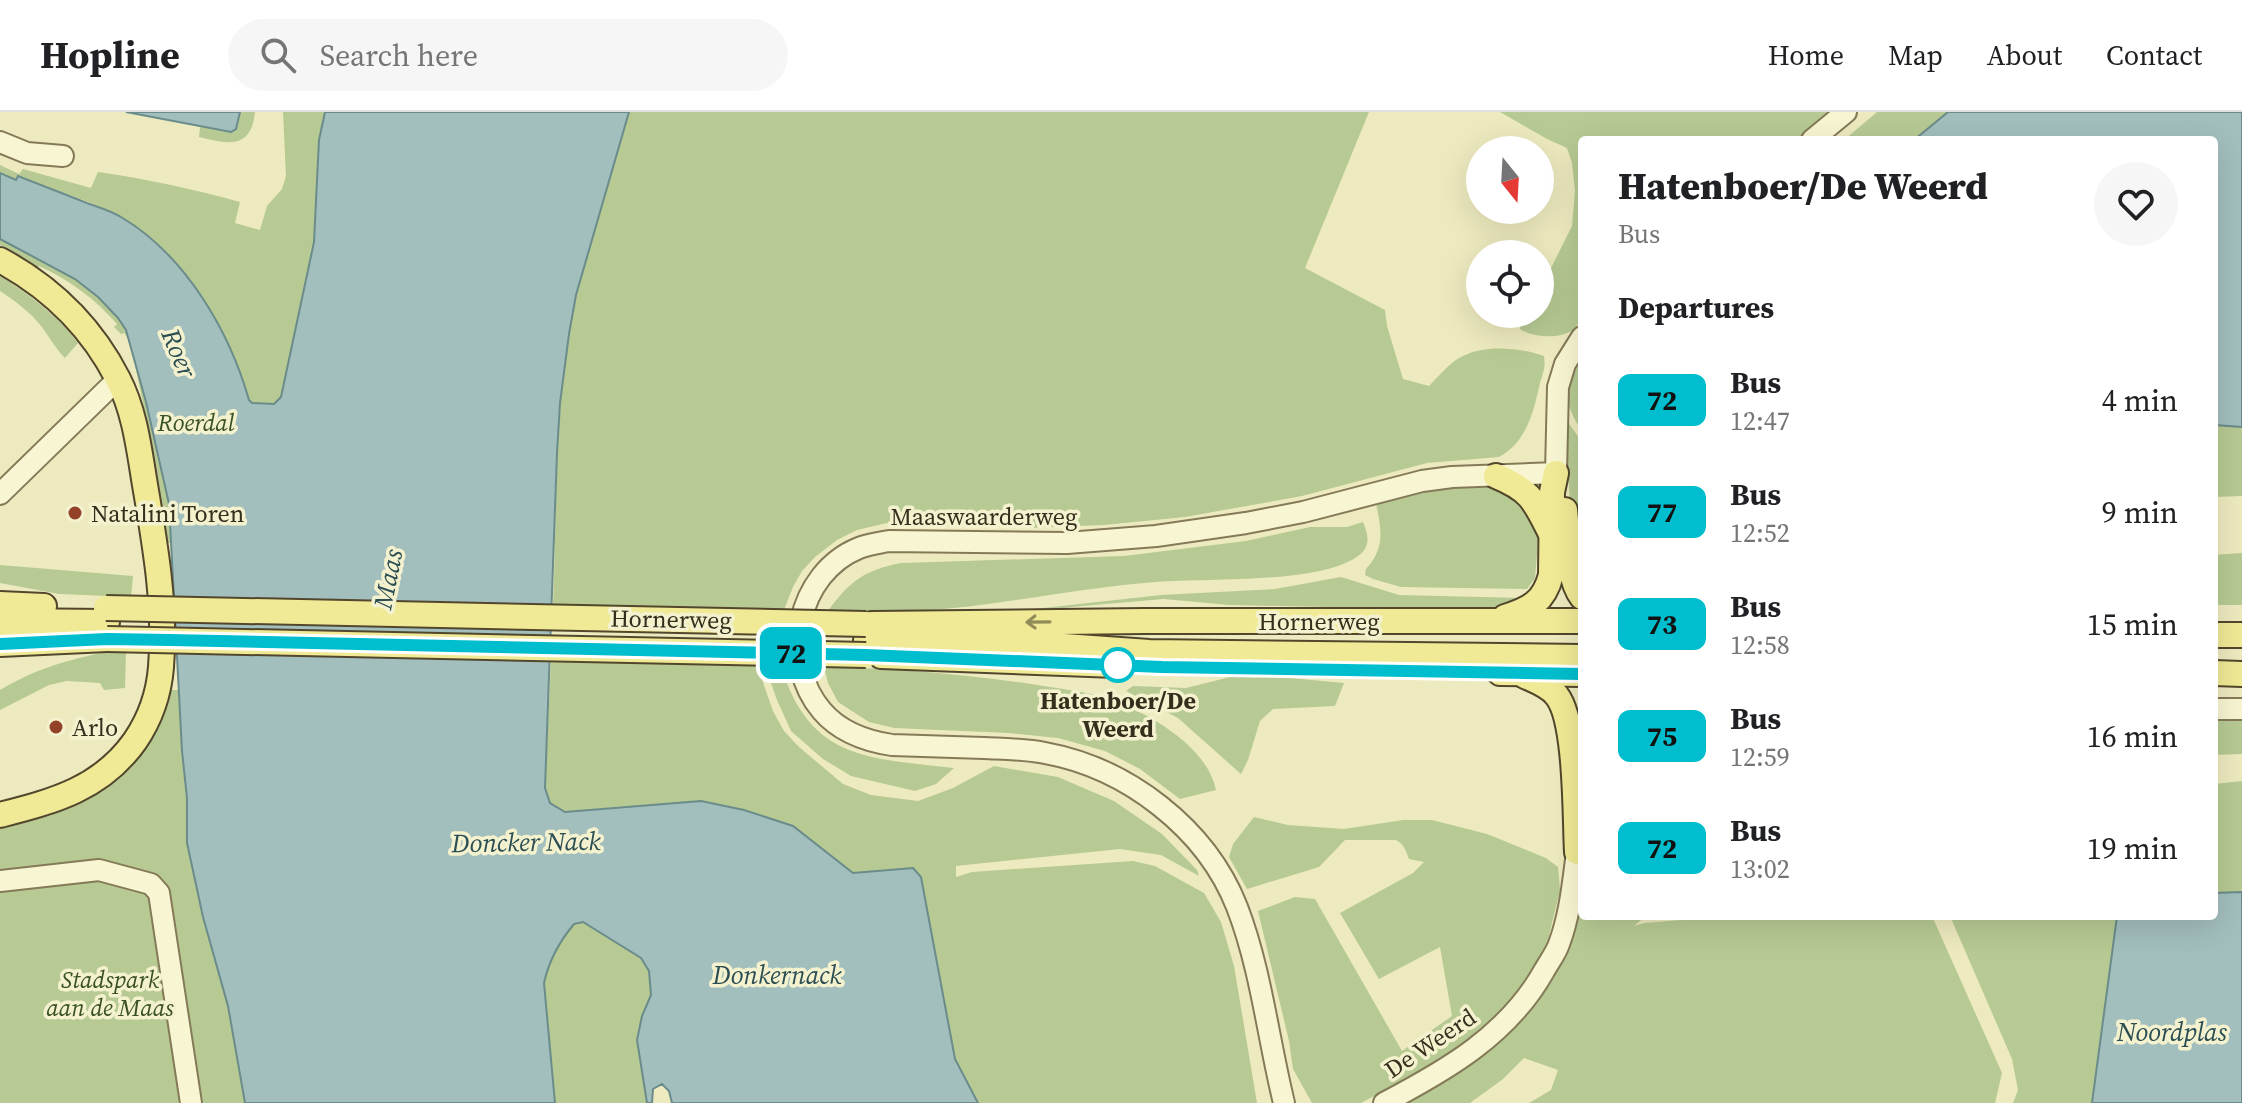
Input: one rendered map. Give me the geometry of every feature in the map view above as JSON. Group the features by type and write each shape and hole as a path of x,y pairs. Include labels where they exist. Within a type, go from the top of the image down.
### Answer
{"main road":[{"path":"0,260 29,276 73,314 92,337 118,379 134,421 158,571 162,626 161,666 153,706 134,741 119,760 100,777 71,794 0,815"},
{"path":"1487,621 1527,609 1545,593 1551,575 1552,492 1556,473"},
{"path":"1556,473 1563,492 1572,574 1578,592"},
{"path":"1496,476 1528,493 1552,534"},
{"name":"Hornerweg","path":"0,604 107,623"},
{"name":"Hornerweg","path":"0,621 1021,643 1149,652 1578,657"},
{"name":"Hornerweg","path":"866,640 1132,621 1578,621"},
{"name":"Hornerweg","path":"0,644 107,623"},
{"path":"2218,635 2242,635"},
{"name":"Hornerweg","path":"1021,643 1152,636 1578,638"},
{"name":"Hornerweg","path":"866,640 1162,667 1578,674"},
{"path":"2218,659 2242,659"},
{"path":"1516,673 1551,690 1559,698 1568,718 1578,830"},
{"path":"2218,673 2242,674"}],"street":[{"path":"1817,136 1846,112"},
{"path":"0,142 27,153 63,156"},
{"path":"1556,473 1558,387 1565,364 1578,343"},
{"path":"0,494 118,379"},
{"name":"Maaswaarderweg","path":"1284,1103 1249,945 1236,905 1210,858 1178,821 1123,782 1059,756 1022,750 892,745 849,733 821,710 803,677 798,645 804,607 818,581 836,562 859,548 889,541 1067,543 1156,536 1288,515 1422,481 1556,473"},
{"path":"2218,709 2242,709"},
{"name":"De Weerd","path":"1384,1103 1471,1052 1506,1021 1535,987 1559,945 1578,862"},
{"path":"0,881 99,870 151,884 159,893 191,1103"}],"green space":[{"path":"240,112 255,112 249,133 243,138 228,142 199,137 200,127 231,132 236,129"},
{"path":"283,112 325,112 319,140 314,242 281,397 274,404 252,403 249,400 230,347 217,322 185,274 166,253 115,214 43,187 156,260 171,543 167,543 130,341 114,327 117,324 91,298 61,277 39,266 37,269 0,245 0,165 19,174 23,169 91,188 98,172 205,193 240,202 235,223 260,230 267,206 282,189 286,176"},
{"path":"629,112 1369,112 1305,268 1385,310 1403,379 1429,386 1458,359 1482,350 1514,349 1544,356 1531,418 1522,436 1499,457 1427,463 1302,496 1185,517 1029,528 887,523 857,530 837,540 802,571 784,610 553,606 558,433 569,331 588,248"},
{"path":"1500,112 1832,112 1801,136 1578,136 1578,324 1561,335 1532,334 1520,328 1554,328 1554,262 1572,226 1575,191 1567,148 1554,142 1554,136 1542,136"},
{"path":"1877,112 1948,112 1919,136 1849,136"},
{"path":"0,276 42,306 78,343 65,358 32,316 0,291"},
{"path":"1578,367 1578,424 1569,404 1572,378"},
{"path":"1565,418 1578,436 1578,552 1570,504"},
{"path":"2218,426 2242,427 2242,496 2218,497"},
{"path":"1487,483 1514,491 1539,531 1535,578 1527,589 1401,587 1365,575 1379,545 1376,503 1440,487"},
{"path":"1363,522 1367,533 1364,551 1337,566 1314,572 1126,585 919,611 828,611 858,579 877,569 901,563 1124,556 1246,541 1310,527 1347,527"},
{"path":"2242,553 2242,605 2218,605 2218,555"},
{"path":"0,565 133,576 131,597 59,594 0,583"},
{"path":"1341,577 1399,595 1523,598 1497,609 1229,605 1164,599 963,619 1161,595 1275,589"},
{"path":"106,652 126,652 125,688 104,690 100,683 67,681 49,685 0,710 0,690 52,666"},
{"path":"551,661 757,665 773,711 784,731 843,784 871,795 918,801 953,788 994,766 1058,777 1114,801 1162,834 1197,870 1199,876 1161,855 1120,849 956,866 956,877 972,872 1133,861 1155,866 1204,893 1221,922 1234,966 1257,1103 978,1103 955,1059 921,877 913,868 853,873 793,826 701,801 565,812 550,803 545,789"},
{"path":"765,666 781,666 793,697 808,721 846,749 895,761 954,768 936,784 915,791 851,776 823,759 791,731"},
{"path":"824,667 980,677 1105,698 1146,715 1176,735 1202,760 1216,790 1180,799 1140,769 1105,751 1058,738 894,728 869,722 838,702"},
{"path":"1230,677 1279,677 1344,683 1335,706 1273,709 1260,721 1241,774 1178,718 1126,691 1133,686 1186,688"},
{"name":"Stadspark aan de Maas","path":"171,690 179,690 187,843 203,917 228,1006 245,1103 0,1103 0,829 52,815 101,790 123,771 151,733"},
{"path":"2218,715 2242,715 2242,754 2218,755"},
{"path":"2242,781 2242,892 2218,893 2218,784"},
{"path":"1254,817 1288,825 1344,829 1403,820 1432,820 1487,834 1546,858 1558,867 1560,890 1546,948 1504,1009 1473,1039 1449,1056 1361,1103 1312,1103 1293,1069 1258,911 1295,897 1315,899 1402,1051 1452,1016 1440,947 1379,979 1340,913 1413,873 1424,862 1409,859 1396,840 1345,840 1319,867 1247,889 1229,857 1233,844"},
{"path":"1578,915 1578,920 1641,920 1634,926 1681,920 1934,920 2002,1073 1995,1103 1529,1103 1551,1090 1558,1070 1524,1058 1503,1079 1470,1103 1406,1103 1472,1063 1514,1027 1548,987 1569,943"},
{"path":"1952,920 2116,920 2092,1103 2013,1103 2018,1090 2012,1059"},
{"path":"583,922 641,958 649,971 651,995 637,1040 647,1103 555,1103 544,983 559,945 574,924"}],"water":[{"path":"126,112 240,112 236,129 231,132"},
{"path":"325,112 629,112 576,295 560,403 545,788 550,803 565,812 701,801 744,810 793,826 853,873 913,868 921,877 955,1059 978,1103 672,1103 669,1091 662,1084 653,1089 652,1103 647,1103 637,1040 651,995 649,971 641,958 583,922 574,924 559,945 544,983 555,1103 245,1103 228,1006 203,917 187,843 169,504 146,402 126,330 118,318 75,279 0,239 0,173 16,180 18,176 109,211 144,233 165,252 202,296 230,347 249,400 252,403 274,404 281,397 314,242 319,140"},
{"path":"1948,112 2242,112 2242,427 2218,425 2218,136 1919,136"},
{"name":"Noordplas","path":"2242,892 2242,1103 2092,1103 2116,920 2218,920 2218,893"}],"bus line":[{"name":"72","path":"0,644 107,639 170,640 866,655 1162,667 1578,674"}],"place":[{"name":"Natalini Toren","path":"75,513"},
{"name":"Hatenboer/De Weerd","path":"1118,665"},
{"name":"Arlo","path":"56,727"}],"water label":[{"name":"Roer","path":"179,353"},
{"name":"Maas","path":"388,579"},
{"name":"Doncker Nack","path":"526,842"},
{"name":"Donkernack","path":"777,975"}],"park label":[{"name":"Roerdal","path":"196,422"}]}
